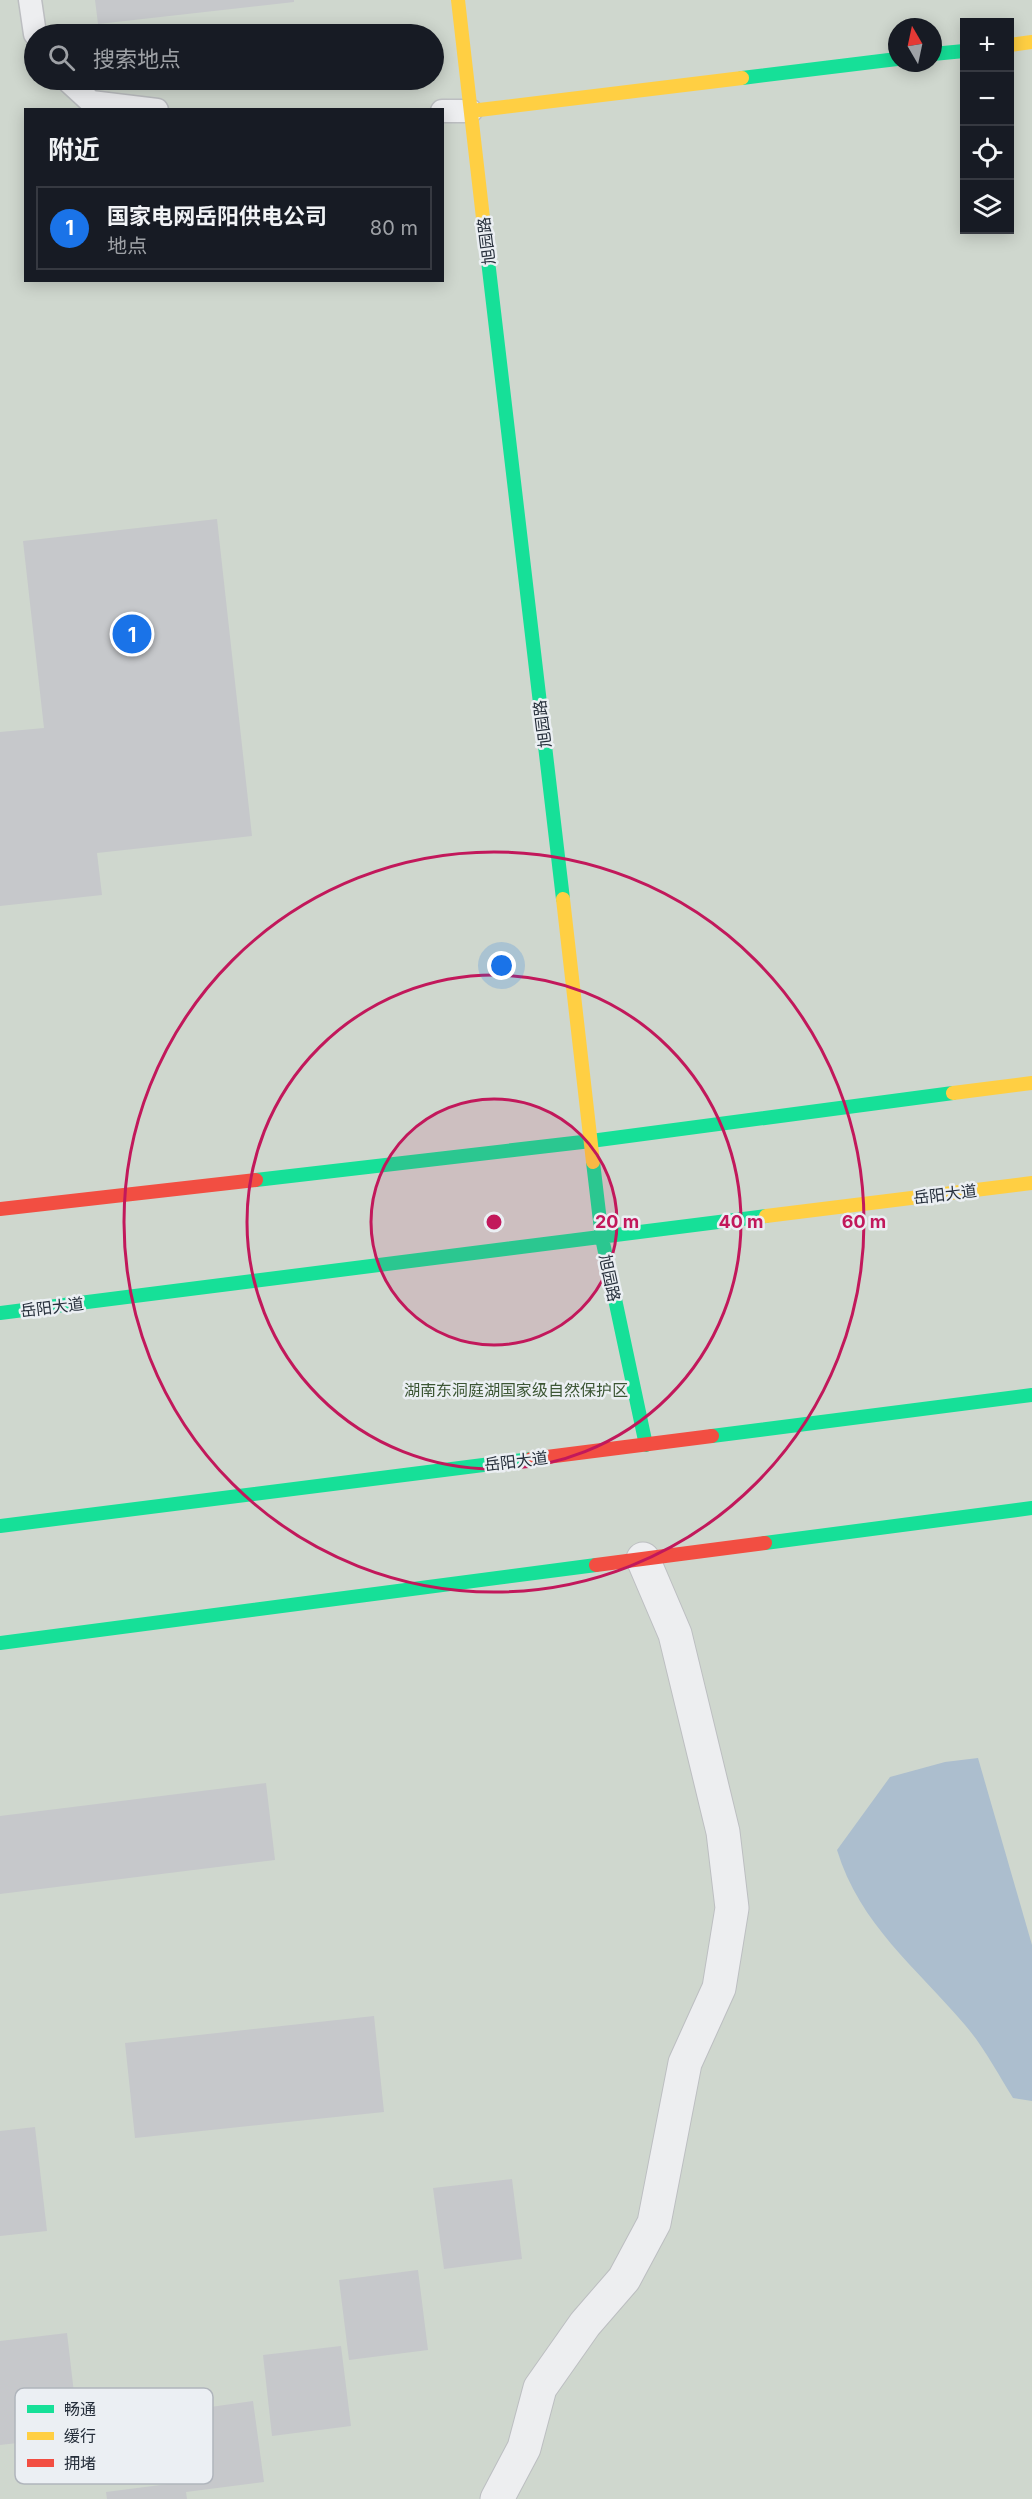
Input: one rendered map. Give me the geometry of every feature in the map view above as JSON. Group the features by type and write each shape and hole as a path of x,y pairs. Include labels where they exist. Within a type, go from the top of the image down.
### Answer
{"main road":[{"name":"旭园路","path":"458,0 602,1238 646,1445"},
{"path":"1014,44 1032,42"},
{"path":"942,53 960,51"},
{"path":"471,111 888,60"},
{"path":"0,1209 591,1141 1032,1083"},
{"name":"岳阳大道","path":"0,1313 1032,1183"},
{"name":"岳阳大道","path":"0,1526 1032,1395"},
{"path":"0,1643 1032,1508"}],"street":[{"path":"497,2499 524,2448 540,2388 585,2324 624,2279 654,2223 685,2063 720,1988 732,1908 723,1832 675,1634 643,1559"}],"lane":[{"path":"30,0 34,24"},
{"path":"78,90 91,102 140,108"},
{"path":"444,111 471,111"}],"green space":[{"name":"湖南东洞庭湖国家级自然保护区","path":"0,0 1032,0 1032,2499 0,2499"}],"water":[{"path":"978,1758 1032,1945 1032,2101 1013,2098 972,2033 891,1944 860,1901 847,1877 837,1850 890,1777 945,1762"}],"building":[{"path":"95,0 294,0 294,2 98,24"},
{"path":"217,519 252,836 97,853 102,895 0,906 0,732 44,728 23,541"},
{"path":"266,1783 275,1860 0,1894 0,1816"},
{"path":"374,2016 384,2112 135,2138 125,2043"},
{"path":"35,2127 47,2231 0,2236 0,2131"},
{"path":"512,2179 522,2259 444,2269 433,2188"},
{"path":"418,2270 428,2350 349,2360 339,2280"},
{"path":"67,2333 73,2388 15,2388 15,2443 0,2445 0,2341"},
{"path":"341,2346 351,2426 272,2436 263,2355"},
{"path":"253,2401 264,2482 186,2492 187,2499 107,2499 106,2492 168,2484 213,2484 213,2407"}],"traffic: fast":[{"path":"942,53 960,51"},
{"path":"742,78 888,60"},
{"path":"483,218 563,899"},
{"path":"256,1180 591,1141 953,1093"},
{"path":"593,1162 602,1238 646,1445"},
{"path":"0,1313 766,1216"},
{"path":"712,1436 1032,1395"},
{"path":"0,1526 531,1459"},
{"path":"765,1543 1032,1508"},
{"path":"0,1643 596,1565"}],"traffic: slow":[{"path":"458,0 483,218"},
{"path":"1014,44 1032,42"},
{"path":"471,111 742,78"},
{"path":"563,899 593,1162"},
{"path":"953,1093 1032,1083"},
{"path":"766,1216 1032,1183"}],"traffic: jam":[{"path":"0,1209 256,1180"},
{"path":"531,1459 712,1436"},
{"path":"596,1565 765,1543"}],"place":[{"name":"国家电网岳阳供电公司","path":"132,634"}]}
